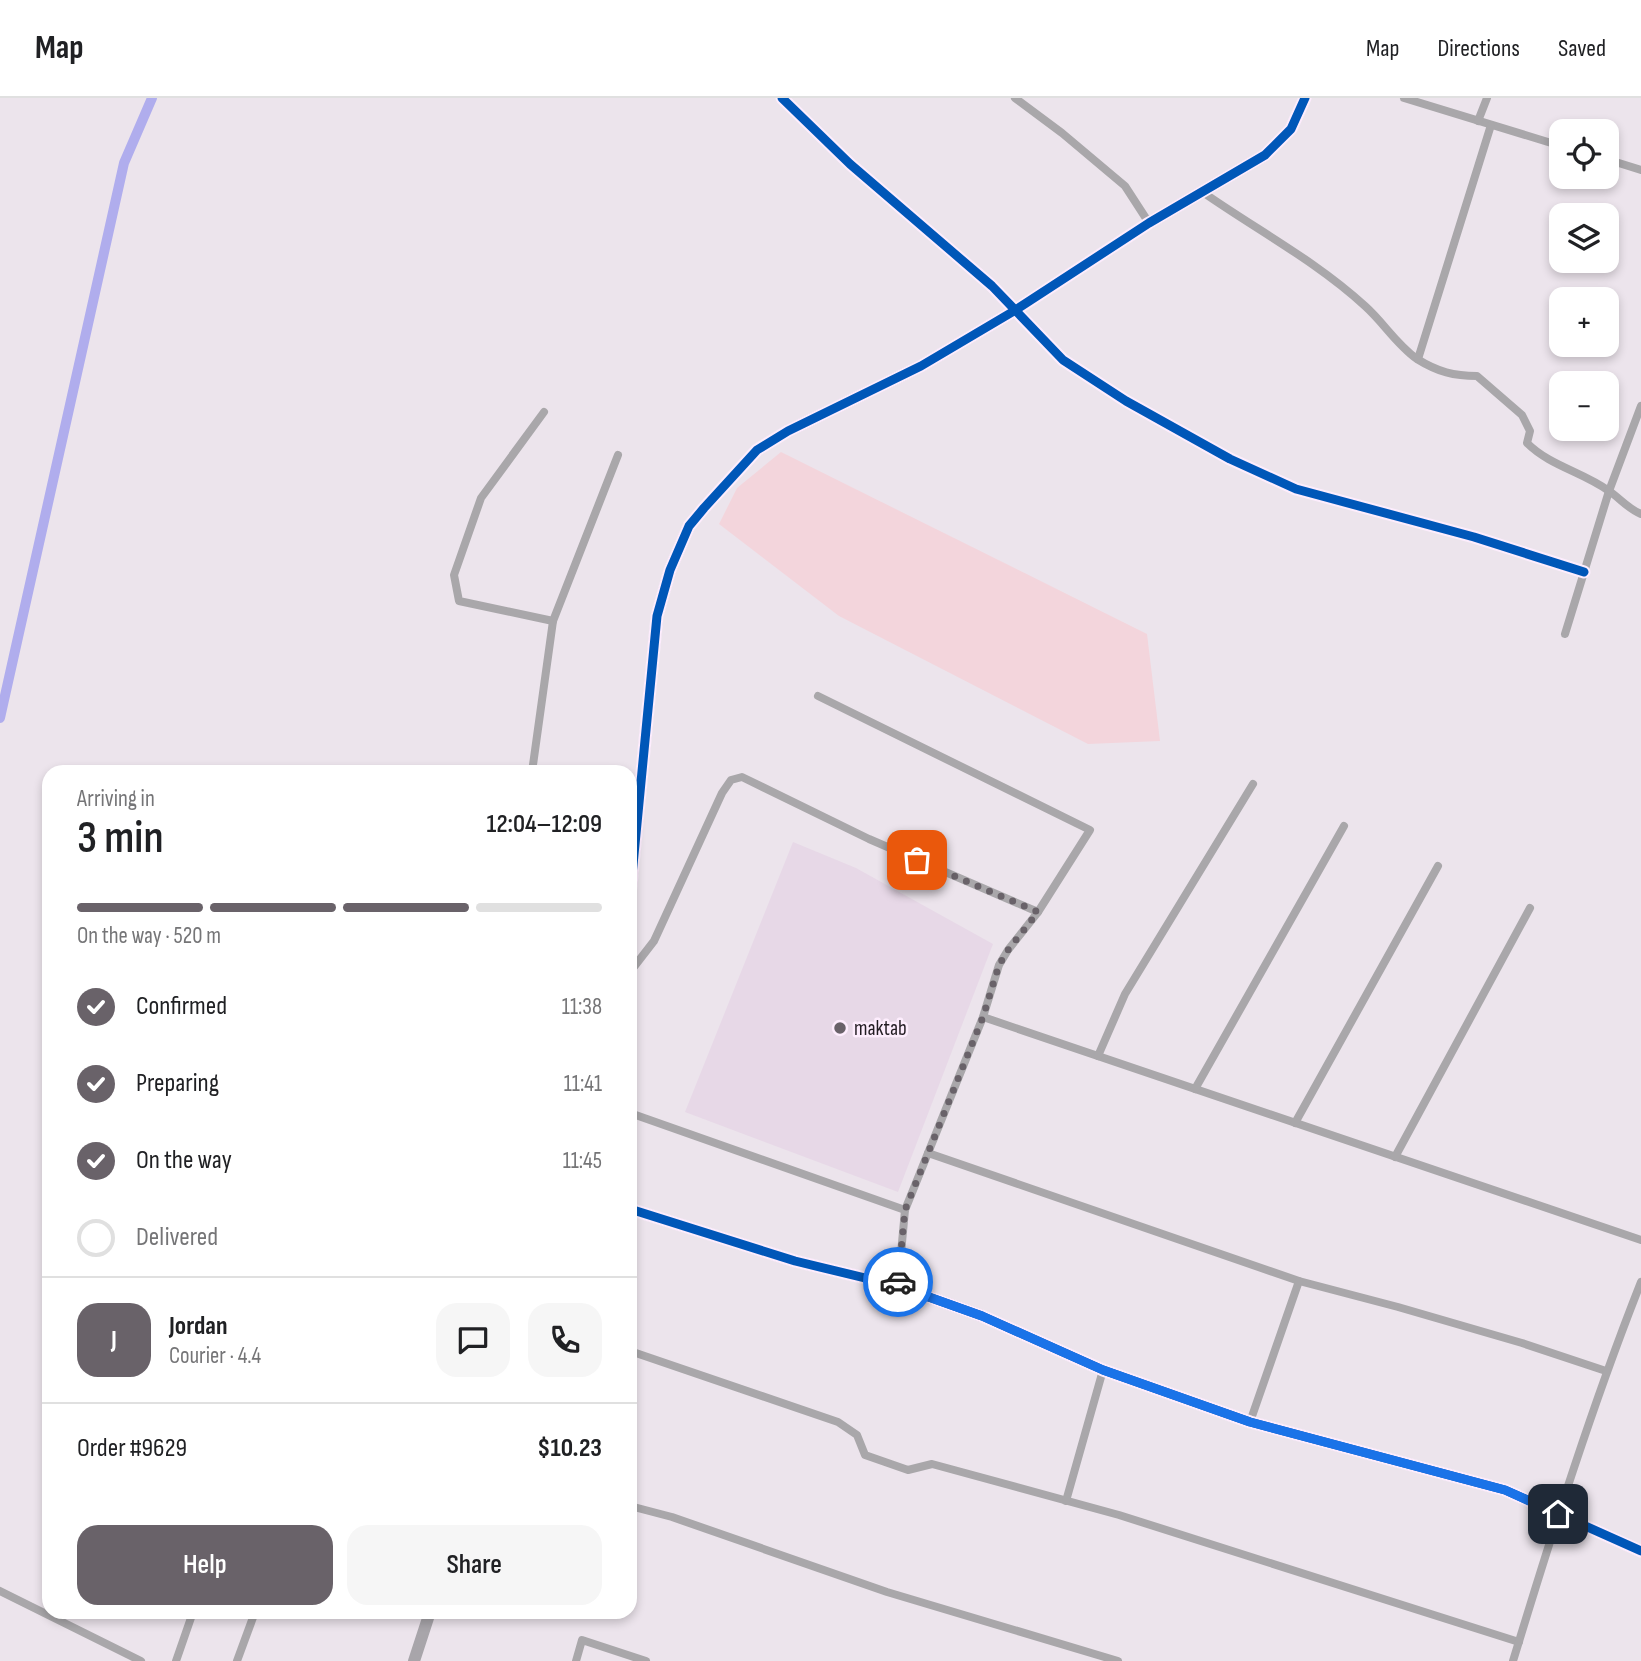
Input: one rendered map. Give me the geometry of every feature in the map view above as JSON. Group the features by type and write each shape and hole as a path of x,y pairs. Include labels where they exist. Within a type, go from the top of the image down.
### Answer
{"street":[{"path":"782,98 850,164 992,286 1063,360 1126,401 1230,459 1296,489 1425,523 1584,572"},
{"path":"1015,98 1125,186 1149,223"},
{"path":"637,811 657,616 670,570 689,526 729,478 757,450 788,430 921,366 1014,311 1149,223 1265,155 1291,129 1305,98"},
{"path":"1404,98 1549,142"},
{"path":"1478,121 1487,98"},
{"path":"1418,359 1490,125"},
{"path":"1619,163 1641,170"},
{"path":"1203,192 1277,239 1338,284 1367,307 1392,337 1418,359 1453,376 1477,376 1522,415 1530,430 1527,443 1538,454 1609,491 1629,509 1641,514"},
{"path":"1565,634 1609,491 1641,406"},
{"path":"544,412 481,498 453,575 458,601 553,621"},
{"path":"533,765 553,621 618,455"},
{"path":"818,696 1090,830 1038,912 999,965 983,1017 905,1210 898,1286"},
{"path":"637,963 654,941 722,793 731,780 742,777 869,839 1038,912"},
{"path":"1098,1056 1125,994 1253,784"},
{"path":"1195,1089 1343,826"},
{"path":"1295,1123 1438,866"},
{"path":"1395,1157 1530,908"},
{"path":"983,1017 1641,1240"},
{"path":"637,1115 905,1210"},
{"path":"928,1153 1298,1281 1522,1343 1606,1371"},
{"path":"637,1211 795,1261 898,1286 982,1316 1103,1370 1250,1422 1505,1490 1641,1551"},
{"path":"1250,1422 1298,1281"},
{"path":"1513,1661 1606,1371 1641,1282"},
{"path":"637,1353 838,1423 857,1435 865,1455 908,1470 932,1464 1119,1515 1519,1642"},
{"path":"1066,1501 1103,1370"},
{"path":"637,1508 671,1517 887,1592 1118,1661"},
{"path":"0,1591 42,1612"},
{"path":"56,1619 141,1661"},
{"path":"176,1661 190,1619"},
{"path":"237,1661 252,1619"},
{"path":"414,1661 428,1619"},
{"path":"576,1661 582,1640 646,1661"}],"shaded area":[{"path":"781,452 1147,634 1160,741 1088,744 839,616 719,524 737,488"},
{"name":"maktab","path":"793,842 856,868 993,944 898,1192 685,1112"}],"waterway":[{"path":"0,718 124,163 152,98"}],"cycle path":[{"path":"782,98 850,164 992,286 1063,360 1126,401 1230,459 1296,489 1474,537 1584,572"},
{"path":"637,823 657,616 670,570 689,526 757,450 788,431 921,366 1014,311 1149,223 1265,155 1291,129 1305,98"},
{"path":"637,1211 795,1261 898,1286 982,1316 1103,1370 1250,1422 1505,1490 1641,1551"}],"way so far":[{"path":"898,1282 905,1210 983,1017 999,965 1038,912 917,860"}],"place":[{"name":"maktab","path":"840,1028"}],"route":[{"path":"898,1282 898,1286 982,1316 1103,1370 1250,1422 1505,1490 1558,1514"}]}
